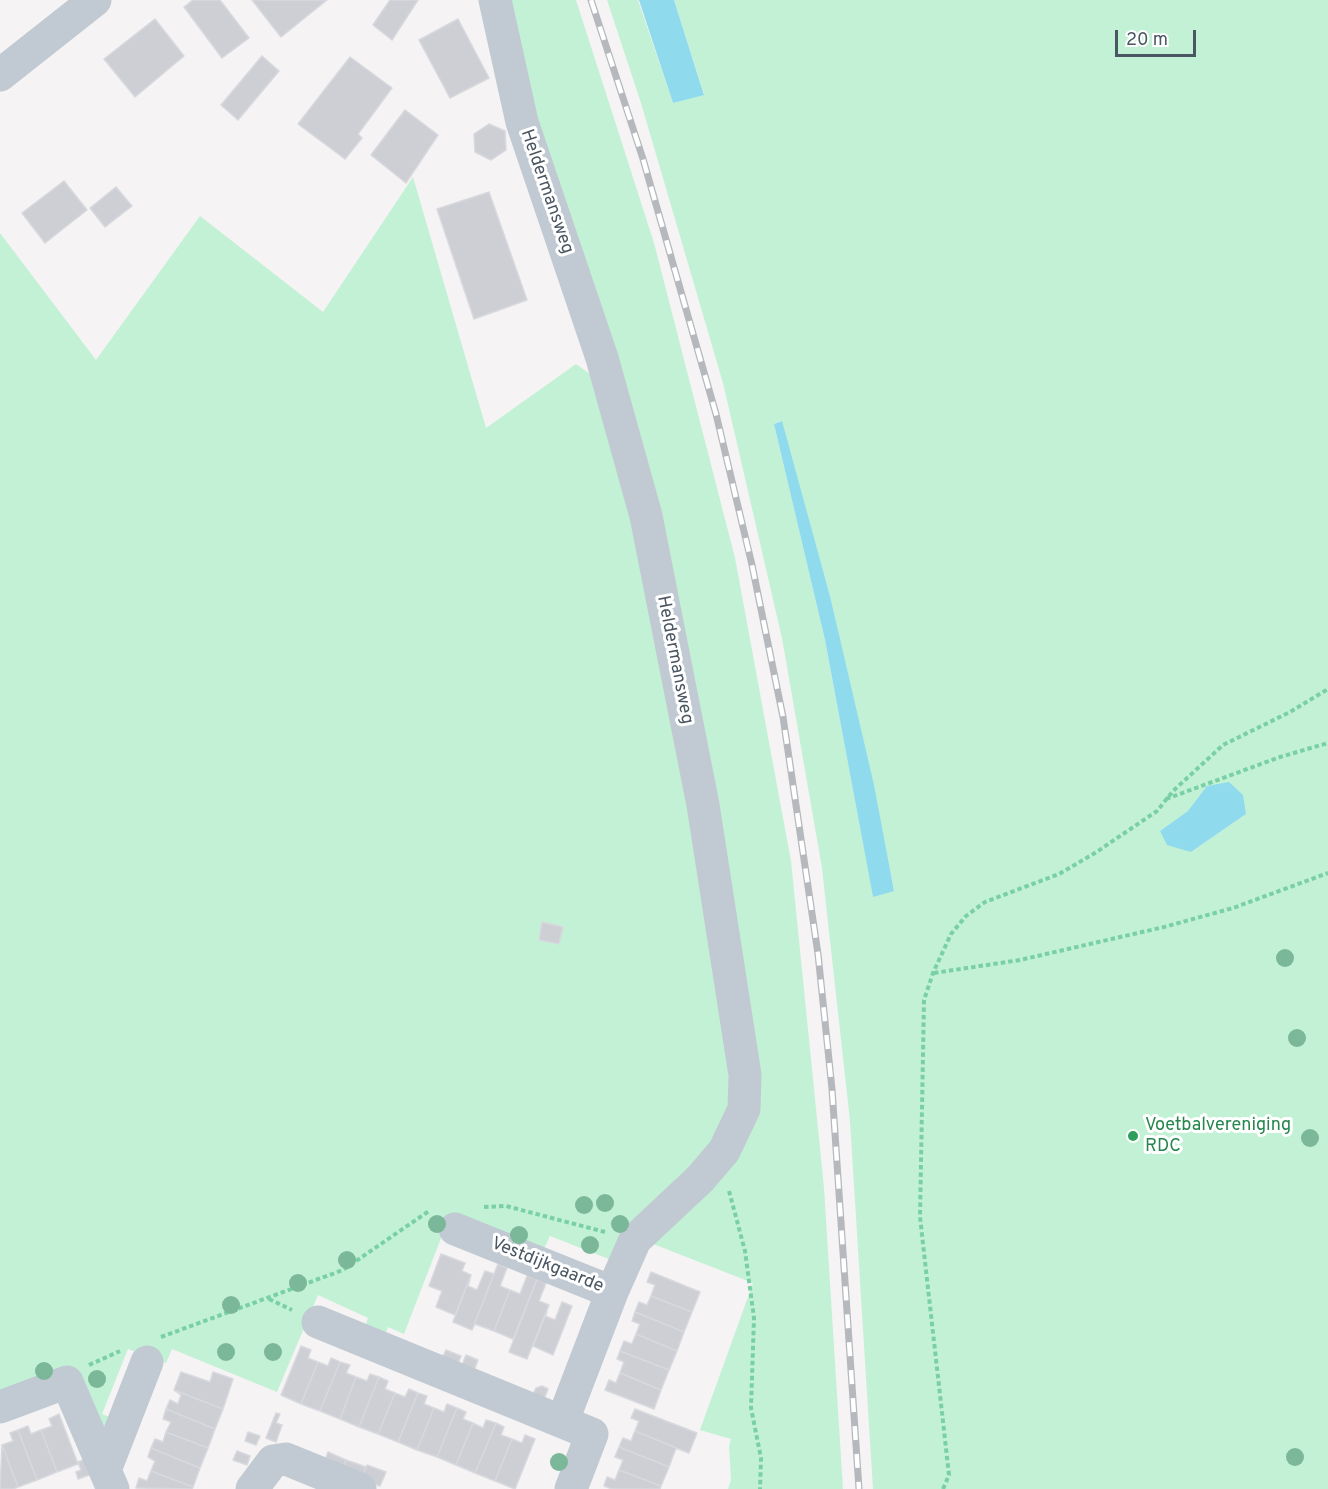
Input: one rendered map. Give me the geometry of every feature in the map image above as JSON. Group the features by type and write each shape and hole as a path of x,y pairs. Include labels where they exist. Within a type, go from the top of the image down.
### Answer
{"street":[{"path":"0,75 95,0"},
{"name":"Heldermansweg","path":"495,0 522,122 602,358 648,528 703,806 745,1075 744,1109 724,1151 700,1179 635,1240 612,1292"},
{"name":"Vestdijkgaarde","path":"454,1215 612,1292 563,1420"},
{"path":"318,1322 563,1420 592,1434 571,1489"},
{"path":"109,1480 145,1349"},
{"path":"0,1407 67,1382 109,1480"},
{"path":"252,1489 273,1461 286,1459 360,1489"}],"path":[{"path":"943,1489 949,1475 920,1217 924,1000 933,973 951,934 966,916 985,902 1059,874 1077,864 1156,811 1223,745 1290,712 1328,688"},
{"path":"1166,800 1280,757 1328,743"},
{"path":"933,973 1020,960 1164,927 1233,908 1328,873"},
{"path":"724,1151 727,1180 745,1251 754,1318 751,1408 761,1458 760,1489"},
{"path":"67,1382 94,1360 145,1349 344,1270 454,1215 506,1206 635,1240"}],"green space":[{"path":"502,0 576,0 654,243 735,558 791,861 824,1188 843,1489 728,1489 731,1480 729,1446 731,1439 700,1430 753,1283 643,1240 734,1147 707,787"},
{"path":"607,0 638,0 673,103 704,94 674,0 1328,0 1328,1489 873,1489 850,1121 822,868 782,638 723,383 641,103","holes":["781,421 830,596 894,890 873,896 825,640 774,424","1189,811 1246,814 1191,852 1160,831"]},
{"path":"413,177 486,428 576,364 597,379 618,439 728,1003 731,1115 619,1263 550,1236 542,1253 443,1233 404,1334 388,1327 385,1335 365,1327 368,1318 318,1295 277,1392 172,1349 166,1363 128,1349 102,1414 117,1420 106,1434 70,1370 0,1397 0,233 96,360 200,216 323,312"}],"water":[{"path":"639,0 674,0 704,95 673,103"},
{"path":"782,421 830,596 874,785 894,891 873,897 825,640 774,424"},
{"path":"1229,782 1243,795 1246,814 1191,852 1167,845 1160,831 1188,811 1207,786"}],"building":[{"path":"193,0 220,0 249,38 222,58 184,7"},
{"path":"252,0 327,0 281,37"},
{"path":"390,0 418,0 392,40 373,25"},
{"path":"155,19 184,56 135,97 104,59"},
{"path":"458,19 489,78 450,98 419,40"},
{"path":"262,56 279,71 238,120 221,105"},
{"path":"350,57 392,88 358,134 362,138 345,159 298,124"},
{"path":"405,110 438,135 406,183 371,155"},
{"path":"489,124 505,131 506,150 491,160 475,152 474,134"},
{"path":"64,181 87,210 45,243 22,213"},
{"path":"116,187 132,206 105,227 90,208"},
{"path":"489,192 527,300 474,319 437,209"},
{"path":"542,922 563,927 559,944 539,940"},
{"path":"441,1254 465,1263 462,1271 471,1275 455,1315 436,1307 442,1291 429,1286"},
{"path":"498,1264 507,1268 500,1286 510,1290 494,1331 475,1324 472,1330"},
{"path":"485,1271 494,1274 472,1330 453,1322 471,1275 468,1286 477,1290"},
{"path":"651,1272 700,1292 692,1312 651,1296 655,1285 647,1282"},
{"path":"527,1276 537,1279 513,1339 494,1331 510,1290 520,1294"},
{"path":"537,1279 546,1283 539,1301 549,1305 527,1359 509,1352"},
{"path":"651,1296 692,1312 684,1332 635,1312 639,1302 647,1305"},
{"path":"562,1302 572,1306 553,1355 533,1346 545,1316 555,1320"},
{"path":"635,1312 684,1332 677,1351 636,1334 640,1324 632,1321"},
{"path":"636,1334 677,1351 669,1370 620,1351 624,1341 632,1344"},
{"path":"301,1346 311,1350 308,1358 318,1362 301,1404 281,1395"},
{"path":"446,1350 461,1356 456,1369 440,1362"},
{"path":"620,1351 669,1370 661,1390 620,1373 624,1362 617,1359"},
{"path":"466,1355 478,1360 473,1373 461,1368"},
{"path":"331,1358 340,1362 320,1411 301,1404 318,1362 328,1366"},
{"path":"340,1362 350,1365 346,1373 356,1377 340,1419 320,1411"},
{"path":"181,1372 210,1382 213,1372 233,1379 223,1409 174,1390"},
{"path":"620,1373 661,1390 654,1409 605,1390 609,1380 616,1383"},
{"path":"370,1374 379,1377 359,1427 340,1419 356,1377 367,1381"},
{"path":"379,1377 388,1381 385,1389 395,1393 378,1434 359,1427"},
{"path":"542,1386 548,1389 544,1399 533,1394 536,1388"},
{"path":"409,1389 418,1393 398,1442 378,1434 395,1393 405,1397"},
{"path":"174,1390 223,1409 215,1429 166,1409 170,1400 178,1404 181,1395"},
{"path":"418,1393 427,1396 424,1404 434,1408 417,1450 398,1442"},
{"path":"447,1404 457,1408 437,1457 417,1450 434,1408 444,1412"},
{"path":"457,1408 466,1412 463,1419 473,1423 456,1465 437,1457"},
{"path":"166,1409 215,1429 208,1448 166,1432 171,1422 163,1419"},
{"path":"635,1409 697,1433 689,1453 635,1431 639,1421 631,1418"},
{"path":"276,1413 280,1414 276,1423 282,1425 276,1442 266,1438"},
{"path":"59,1414 78,1464 57,1472 41,1430 52,1426 49,1419"},
{"path":"486,1420 496,1423 475,1473 456,1465 473,1423 483,1428"},
{"path":"496,1423 504,1427 501,1435 512,1439 495,1481 475,1473"},
{"path":"28,1426 31,1434 41,1430 57,1472 37,1480 18,1430"},
{"path":"18,1430 37,1480 18,1487 2,1445 13,1441 10,1433"},
{"path":"635,1431 689,1453 676,1448 669,1467 619,1447 623,1438 631,1441"},
{"path":"166,1432 208,1448 200,1468 151,1448 155,1439 163,1442"},
{"path":"248,1432 260,1436 256,1445 245,1441"},
{"path":"525,1435 535,1439 515,1489 495,1481 512,1439 522,1443"},
{"path":"2,1445 18,1487 13,1489 0,1489"},
{"path":"619,1447 669,1467 661,1486 619,1470 623,1460 615,1457"},
{"path":"151,1448 200,1468 193,1487 151,1471 155,1461 148,1457"},
{"path":"237,1451 250,1456 247,1465 233,1460"},
{"path":"328,1452 346,1460 343,1467 325,1460"},
{"path":"86,1459 92,1474 78,1479 76,1472 81,1470 78,1462"},
{"path":"346,1460 366,1467 361,1479 341,1471"},
{"path":"367,1465 386,1472 380,1486 361,1479"},
{"path":"619,1470 661,1486 660,1489 612,1489 604,1486 607,1477 615,1480"},
{"path":"151,1471 193,1487 192,1489 136,1488 139,1478 147,1481"}],"railway":[{"path":"591,0 643,159 716,414 752,565 783,717 818,954 832,1089 859,1489"}],"place":[{"name":"Voetbalvereniging RDC","path":"1133,1136"}]}
